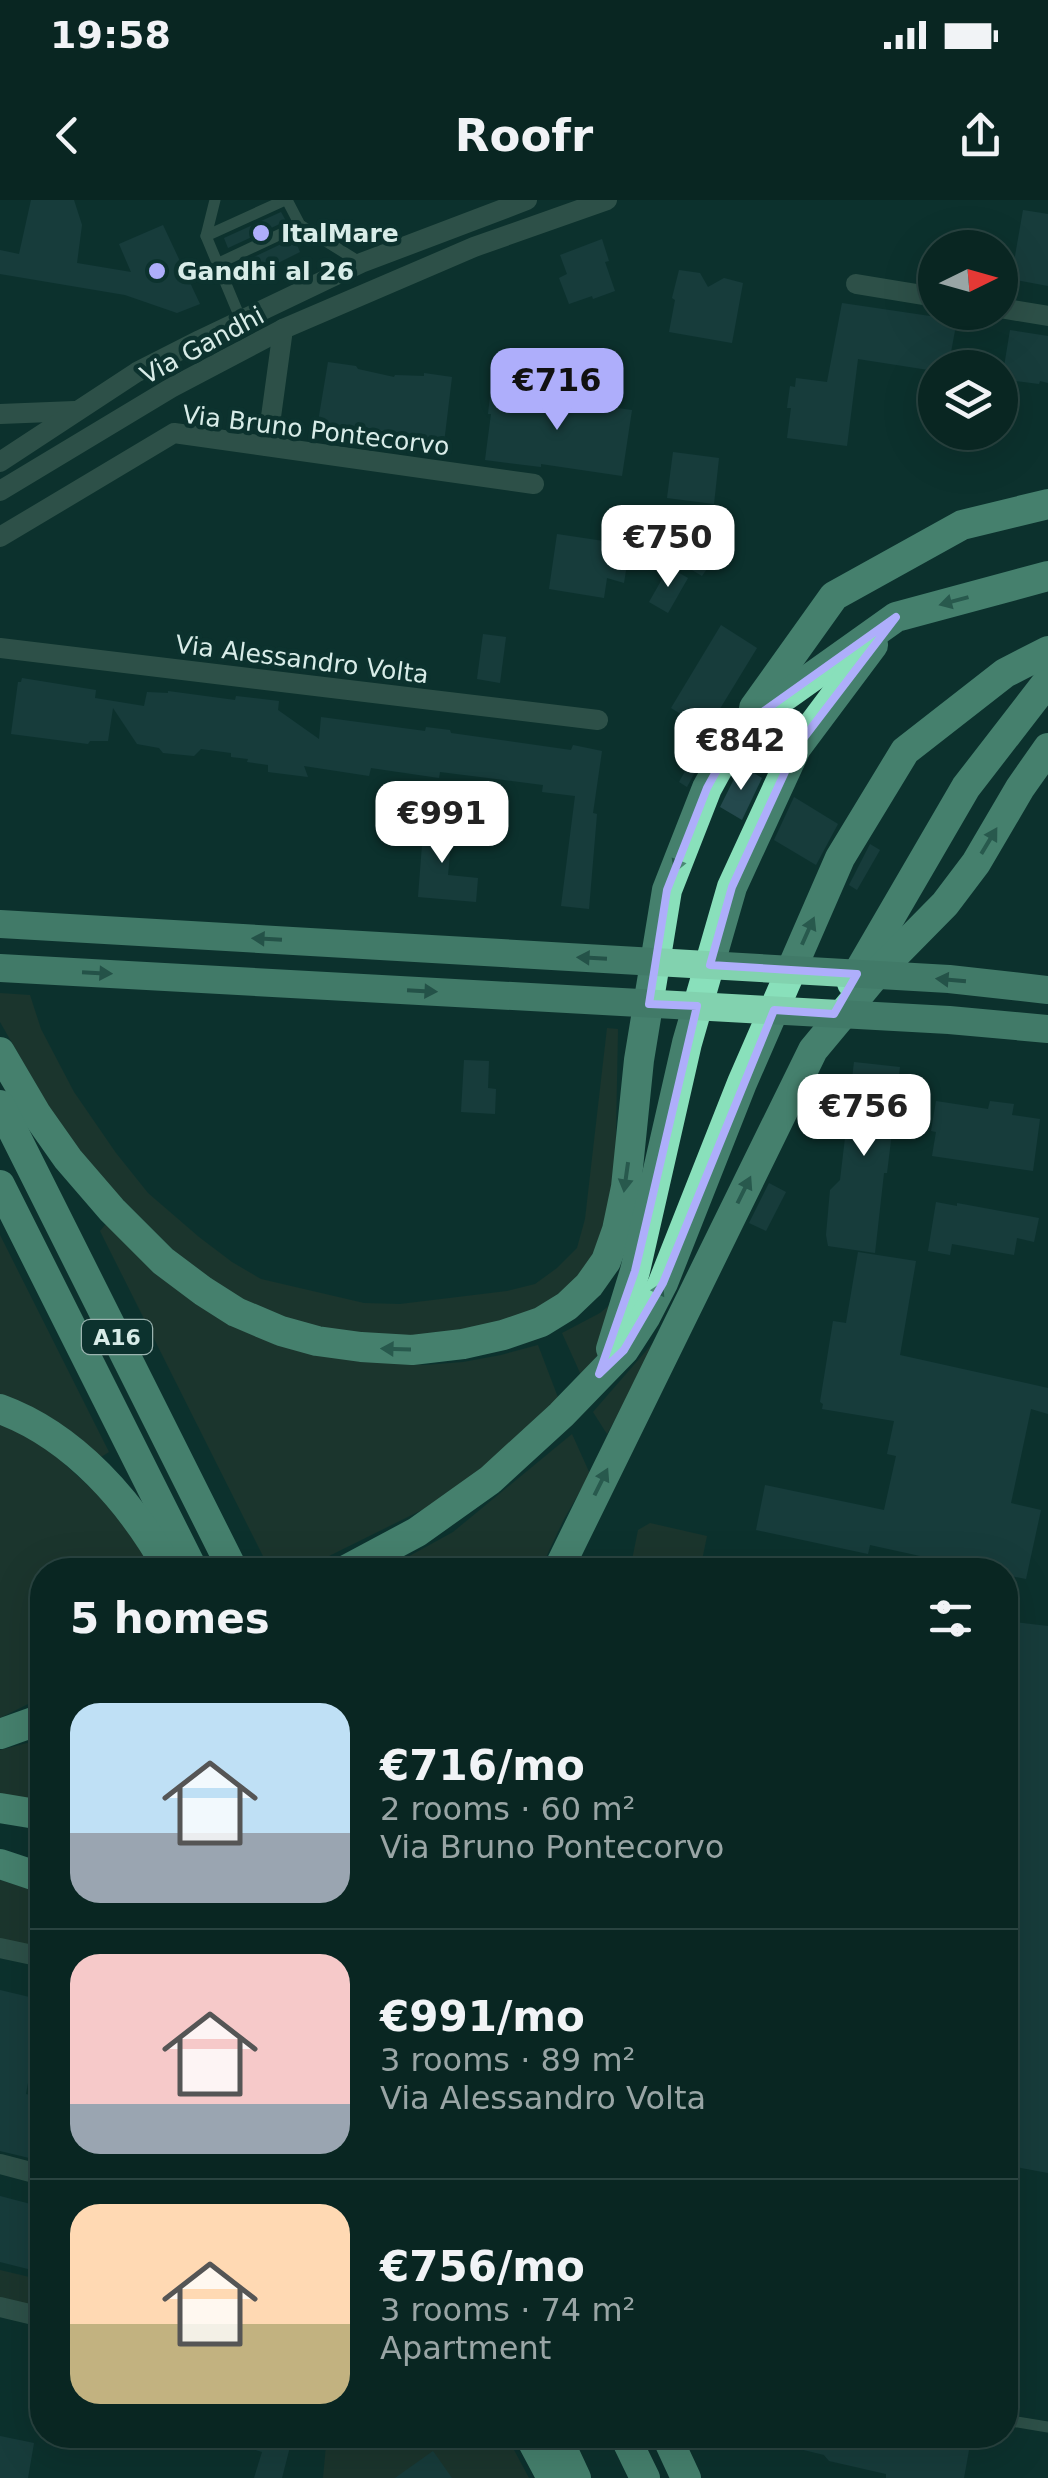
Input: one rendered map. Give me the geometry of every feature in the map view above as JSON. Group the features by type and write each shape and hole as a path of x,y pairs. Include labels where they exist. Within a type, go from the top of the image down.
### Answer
{"highway":[{"path":"0,1052 68,1159 112,1210 163,1260 236,1312 317,1340 361,1348 412,1350 463,1344 541,1322 567,1306 606,1261 626,1187 639,1060 668,890 707,788 740,728 834,596 962,526 1048,504"},
{"path":"740,728 896,617 1048,576"},
{"path":"599,1374 630,1289 687,1043 732,887 796,748 896,617"},
{"path":"368,1558 417,1532 490,1480 547,1429 624,1350 663,1283 742,1083 840,858 905,751 1005,673 1048,650"},
{"path":"564,1558 813,1050 966,787 1048,681"},
{"path":"813,1050 877,973 955,890 1048,748"},
{"path":"0,924 949,979 1048,990"},
{"path":"0,968 930,1019 1048,1029"},
{"name":"A16","path":"0,1105 227,1558"},
{"name":"A16","path":"0,1185 187,1558"},
{"path":"0,1408 37,1426 97,1474 148,1534 163,1558"},
{"path":"0,1734 30,1723"},
{"path":"0,1808 30,1813"},
{"path":"0,1864 30,1874"},
{"path":"536,2448 552,2478"},
{"path":"562,2448 576,2478"},
{"path":"630,2448 645,2478"},
{"path":"672,2448 686,2478"},
{"path":"693,2448 706,2478"}],"street":[{"name":"Via Gandhi","path":"0,462 137,372 241,320 361,263 528,200"},
{"name":"Via Gandhi","path":"0,491 171,388 283,329 474,247 606,200"},
{"path":"856,284 918,294"},
{"path":"1018,311 1048,316"},
{"path":"266,446 283,329"},
{"path":"0,414 76,410"},
{"name":"Via Bruno Pontecorvo","path":"0,537 174,432 534,484"},
{"name":"Via Alessandro Volta","path":"0,648 598,720"},
{"path":"0,1948 30,1954"},
{"path":"0,2164 30,2172"},
{"path":"0,2307 30,2315"}],"lane":[{"path":"215,200 206,236 241,320"},
{"path":"206,236 286,200 300,225 361,263"},
{"path":"218,263 300,225"},
{"path":"1018,2422 1048,2427"}],"highlighted area":[{"path":"896,617 796,748 732,887 710,965 857,974 834,1014 774,1010 663,1283 624,1350 599,1374 635,1271 697,1006 649,1004 667,890 707,788 740,728"}],"green space":[{"path":"0,993 30,995 41,1029 74,1092 116,1153 148,1193 199,1237 261,1279 364,1303 400,1304 535,1284 577,1248 585,1219 607,1028 618,1029 615,1183 609,1228 579,1286 516,1322 373,1341 263,1313 185,1262 100,1177 57,1121 0,1022"},
{"path":"105,1225 112,1226 348,1359 425,1365 463,1362 538,1345 559,1400 503,1456 424,1509 325,1558 264,1558 100,1231"},
{"path":"0,1235 109,1452 101,1457 54,1421 0,1397"},
{"path":"618,1298 601,1351 581,1375 562,1333 600,1313"},
{"path":"653,1343 656,1348 607,1434 593,1412"},
{"path":"0,1420 39,1441 123,1517 149,1558 30,1558 30,1703 0,1718"},
{"path":"572,1434 590,1474 546,1558 406,1558 453,1532"},
{"path":"650,1523 707,1536 702,1558 632,1558 638,1530"},
{"path":"27,1743 30,1801 0,1795 0,1750"},
{"path":"0,1880 30,1889 30,1950 0,1941"},
{"path":"0,2270 30,2277 30,2312 0,2304"},
{"path":"326,2448 513,2448 529,2478 323,2478"}],"building":[{"path":"31,200 74,200 82,225 77,263 131,272 119,244 163,225 200,304 177,313 125,295 0,274 0,250 19,254"},
{"path":"1023,210 1048,214 1048,286 1018,280"},
{"path":"281,212 286,221 228,248 224,238"},
{"path":"294,238 300,252 244,280 237,265"},
{"path":"602,239 615,291 569,304 559,278 567,274 560,255"},
{"path":"679,270 700,273 708,287 724,278 743,283 732,343 669,332"},
{"path":"842,303 918,314 918,330 955,330 951,350 918,350 918,368 858,359 847,446 787,438 790,386 795,387 796,378 827,382"},
{"path":"1010,330 1048,336 1048,383 1018,381 1018,350 1007,350"},
{"path":"328,362 394,377 424,373 452,377 444,443 317,428"},
{"path":"491,388 632,410 622,476 485,460"},
{"path":"673,452 719,458 714,504 667,498"},
{"path":"706,525 728,538 702,576 682,564"},
{"path":"557,534 630,545 624,583 607,578 604,598 549,589"},
{"path":"669,567 688,578 668,613 649,602"},
{"path":"721,625 757,648 707,730 671,708"},
{"path":"483,634 506,637 500,683 477,679"},
{"path":"22,678 96,690 95,698 144,706 147,692 168,691 279,701 278,710 319,739 321,717 602,751 593,813 597,814 589,909 561,906 575,796 542,792 543,785 440,772 439,778 371,768 369,776 304,766 308,777 268,772 268,765 231,757 231,753 201,749 194,756 163,753 159,748 137,744 113,708 108,741 88,744 11,734 18,682"},
{"path":"702,741 709,746 687,787 679,782"},
{"path":"741,765 762,778 742,820 720,807"},
{"path":"794,797 838,824 816,865 774,840"},
{"path":"424,819 453,822 448,875 478,878 476,902 418,897"},
{"path":"870,844 880,850 857,890 849,885"},
{"path":"464,1060 489,1061 488,1088 496,1089 495,1114 461,1112"},
{"path":"854,1062 900,1067 875,1253 828,1246 826,1235 830,1190 840,1180"},
{"path":"936,1101 988,1109 990,1101 1014,1104 1012,1115 1040,1119 1033,1171 932,1156"},
{"path":"769,1183 786,1192 766,1231 749,1223"},
{"path":"936,1202 1039,1218 1034,1242 1017,1238 1014,1255 952,1244 950,1255 928,1251"},
{"path":"858,1252 916,1261 900,1355 1048,1388 1048,1414 1031,1409 1011,1503 1041,1510 1026,1579 1018,1577 1018,1558 929,1558 870,1545 868,1554 756,1530 765,1485 884,1510 896,1456 887,1454 894,1421 822,1409 820,1402 833,1321 846,1323"},
{"path":"1018,1623 1048,1626 1048,2173 1018,2167"},
{"path":"0,1990 30,1997 30,2072 26,2094 30,2095 30,2158 0,2151"},
{"path":"0,2196 30,2204 30,2270 0,2262"},
{"path":"0,2436 30,2442 33,2448 28,2478 0,2478"},
{"path":"249,2448 290,2448 282,2478 254,2478 262,2452"},
{"path":"795,2448 969,2450 964,2478 886,2478 886,2474 829,2461 824,2455"},
{"path":"433,2451 452,2478 395,2478"}],"place":[{"name":"ItalMare","path":"261,233"},
{"name":"Gandhi al 26","path":"157,271"}]}
